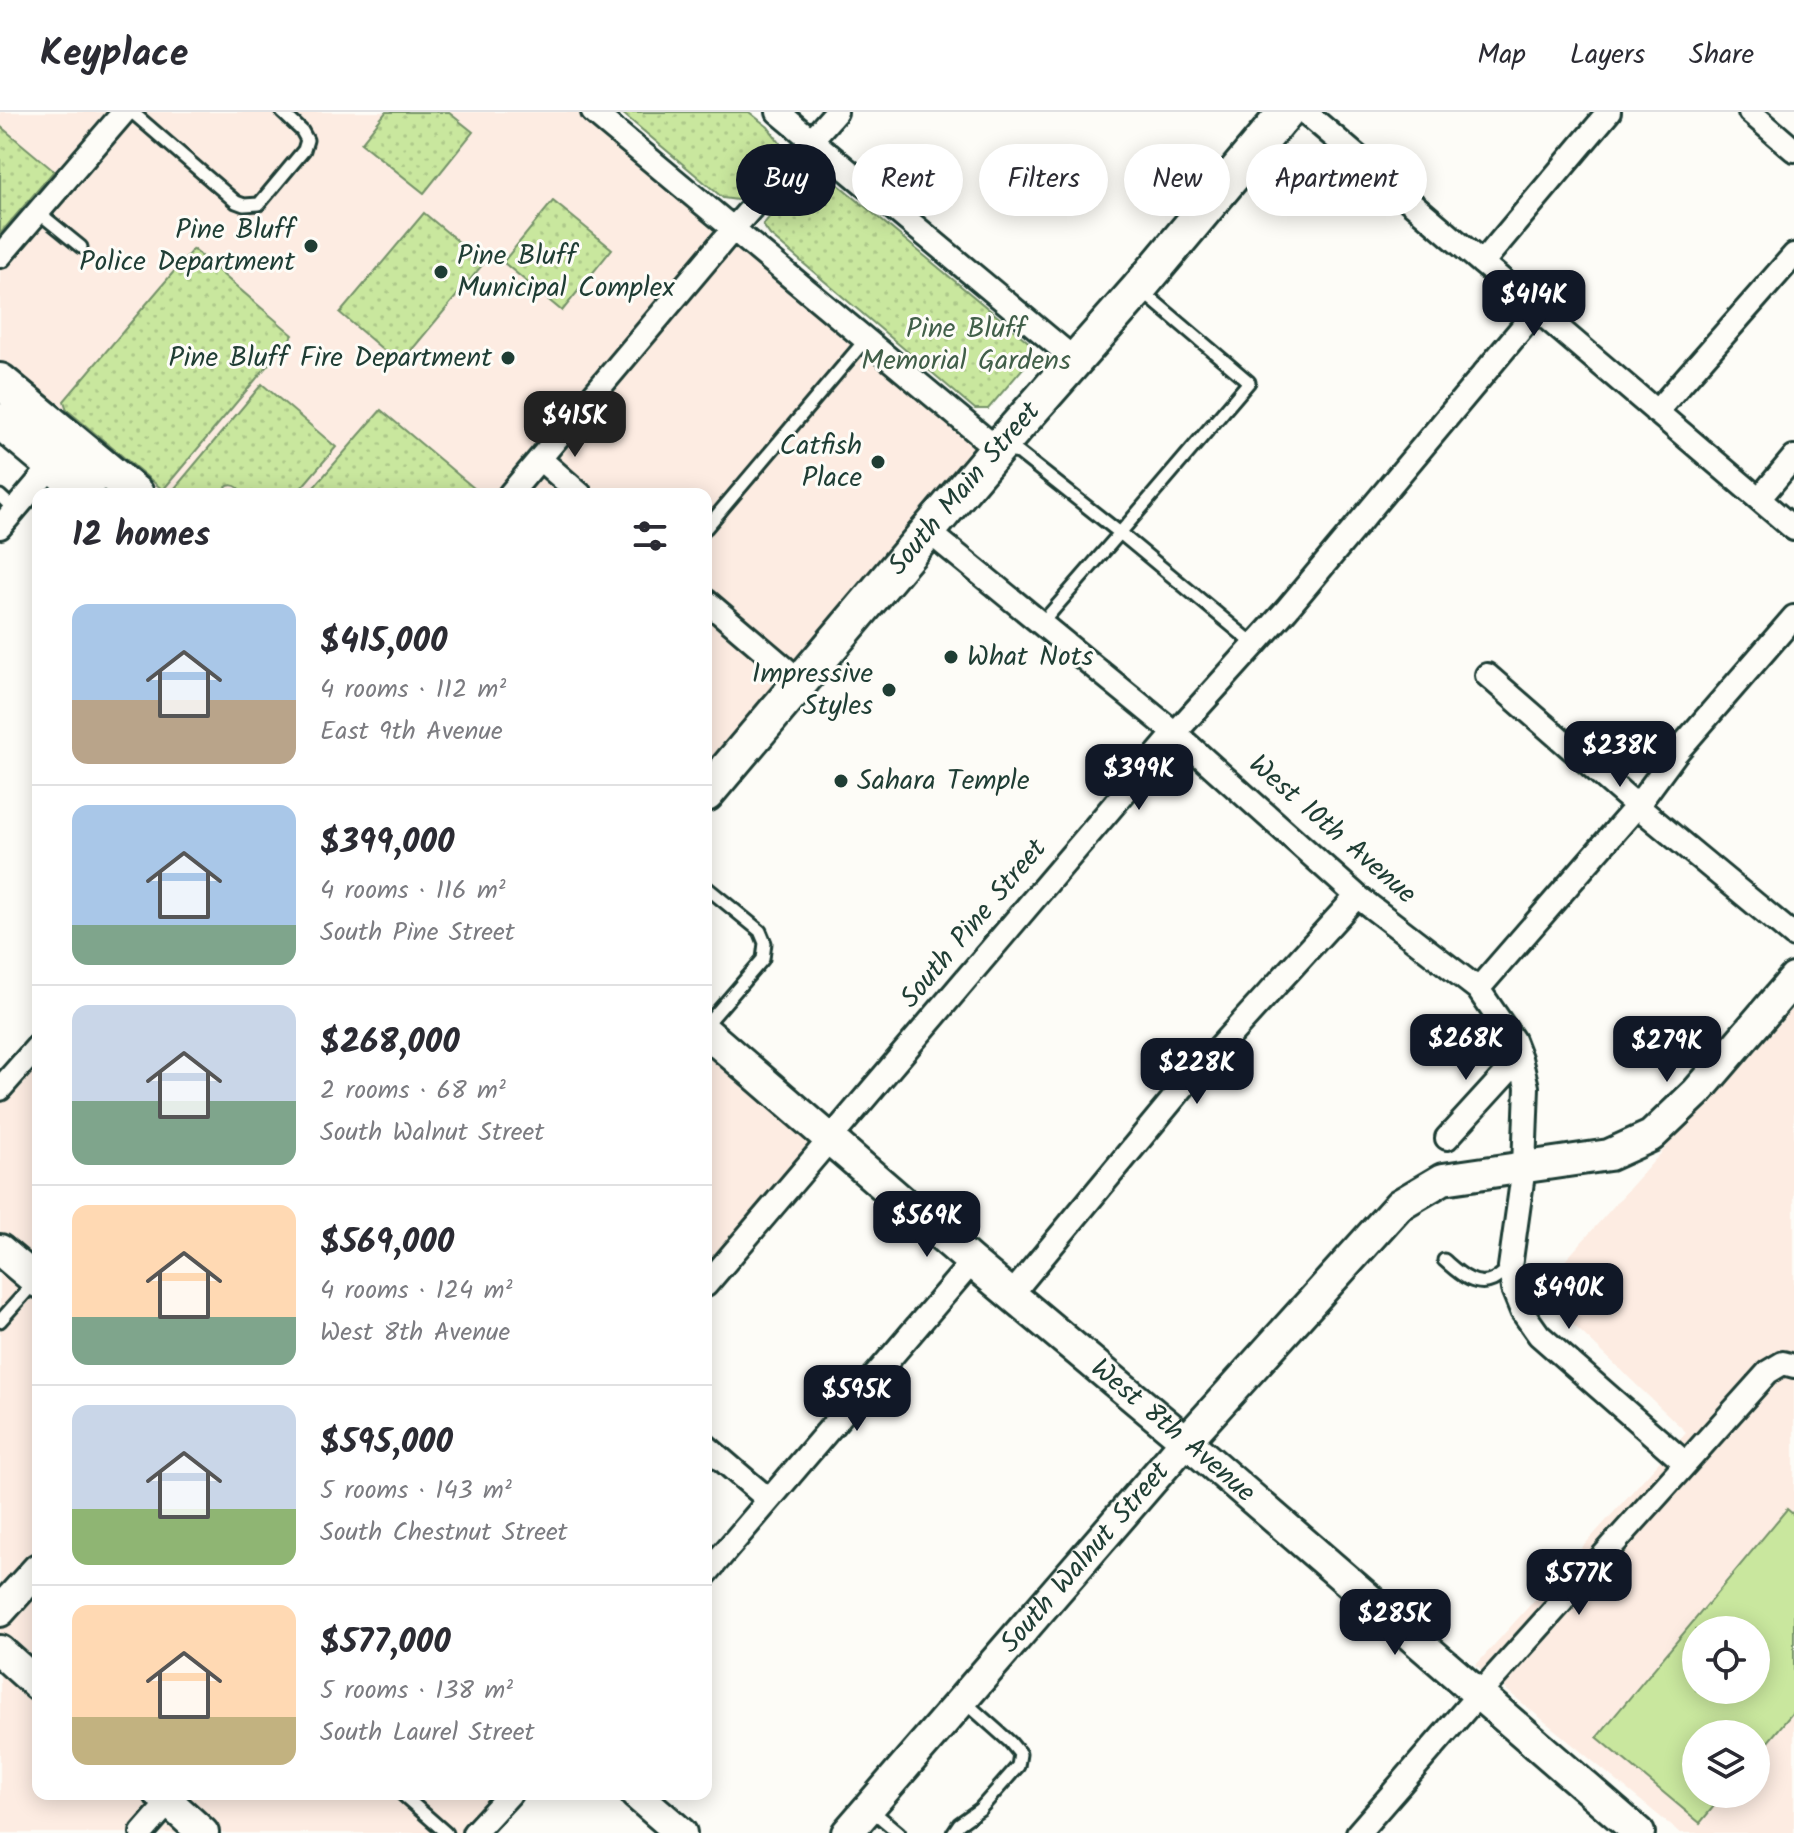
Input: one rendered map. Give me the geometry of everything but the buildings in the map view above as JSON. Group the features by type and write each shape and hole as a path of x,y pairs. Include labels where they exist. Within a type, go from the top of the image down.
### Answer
{"main road":[{"name":"South Main Street","path":"712,787 1286,112"},
{"path":"0,381 63,453 83,488"},
{"path":"0,421 125,488"}],"street":[{"path":"0,256 124,112"},
{"path":"593,112 997,449"},
{"path":"778,112 1075,360"},
{"path":"515,488 733,229 836,112"},
{"path":"1305,112 1794,529"},
{"path":"1482,263 1609,112"},
{"path":"1750,112 1794,150"},
{"path":"1656,412 1794,255"},
{"name":"South Pine Street","path":"712,1278 1175,733 1287,609 1537,310"},
{"path":"0,527 8,503 63,453"},
{"path":"1759,499 1794,457"},
{"path":"540,459 573,488"},
{"name":"West 10th Avenue","path":"928,531 1175,733 1357,896 1478,989 1513,1040 1527,1087 1524,1167 1510,1267"},
{"path":"712,606 801,682"},
{"path":"1478,989 1637,806 1676,753 1794,617"},
{"path":"1487,675 1637,806 1794,936"},
{"path":"1011,1295 1183,1087 1357,896"},
{"name":"South Walnut Street","path":"847,1833 1186,1441 1399,1205 1443,1179 1609,1155 1651,1136 1697,1092 1794,979"},
{"name":"West 8th Avenue","path":"712,1037 1639,1833"},
{"path":"0,1089 32,1053"},
{"path":"1447,1138 1520,1058"},
{"path":"0,1250 32,1277"},
{"path":"712,1567 972,1262"},
{"path":"1510,1267 1513,1289 1522,1311 1539,1335 1685,1463"},
{"path":"1358,1833 1768,1372 1783,1363 1794,1366"},
{"path":"712,1451 769,1500"},
{"path":"0,1611 32,1576"},
{"path":"0,1651 32,1680"},
{"path":"142,1833 166,1800"},
{"path":"171,1800 203,1833"},
{"path":"474,1833 504,1800"},
{"path":"643,1800 681,1833"}],"lane":[{"path":"132,112 236,202 244,205 259,204 304,150 307,140 302,131 282,112"},
{"path":"38,212 81,247"},
{"path":"1041,624 1249,382 1139,288"},
{"path":"712,521 866,339"},
{"path":"997,449 1019,453 1255,645"},
{"path":"712,892 760,931 765,943 763,959 712,1018"},
{"path":"1444,1260 1457,1272 1482,1283 1510,1267"},
{"path":"0,1321 32,1286"},
{"path":"953,1833 959,1824 980,1809 1018,1766 1020,1754 962,1700"},
{"path":"409,1800 446,1833"},
{"path":"869,1808 899,1833"}],"shaded area":[{"path":"0,112 583,112 984,444 712,766 712,488 141,488 0,370"},
{"path":"1794,1004 1794,1833 1680,1833 1476,1665 1686,1432 1538,1291"},
{"path":"712,1044 819,1139 712,1266"},
{"path":"32,1067 32,1800 497,1800 467,1833 0,1833 0,1103"}],"green space":[{"path":"386,112 448,112 473,132 424,193 361,143"},
{"path":"621,112 749,112 768,127 780,144 736,144 736,200 723,198"},
{"path":"0,126 54,171 0,234"},
{"name":"Pine Bluff Memorial Gardens","path":"836,183 852,196 852,216 876,216 1032,345 1030,360 988,409 975,409 770,235 763,225 770,216 836,216"},
{"path":"553,201 612,249 562,311 503,262"},
{"path":"424,213 484,263 400,364 340,313"},
{"path":"193,249 293,335 165,488 161,488 67,410 64,401"},
{"path":"262,384 336,447 301,488 238,488 232,485 225,488 175,488"},
{"path":"381,410 474,488 313,488"},
{"path":"1787,1509 1794,1515 1794,1711 1770,1739 1770,1720 1682,1720 1682,1808 1597,1737 1682,1635 1682,1704 1770,1704 1770,1616 1698,1616"},
{"path":"1682,1808 1712,1808 1700,1823"}],"place":[{"name":"Pine Bluff Police Department","path":"311,246"},
{"name":"Pine Bluff Municipal Complex","path":"441,272"},
{"name":"Pine Bluff Fire Department","path":"508,358"},
{"name":"Catfish Place","path":"878,462"},
{"name":"What Nots","path":"951,657"},
{"name":"Impressive Styles","path":"889,690"},
{"name":"Sahara Temple","path":"841,781"}]}
